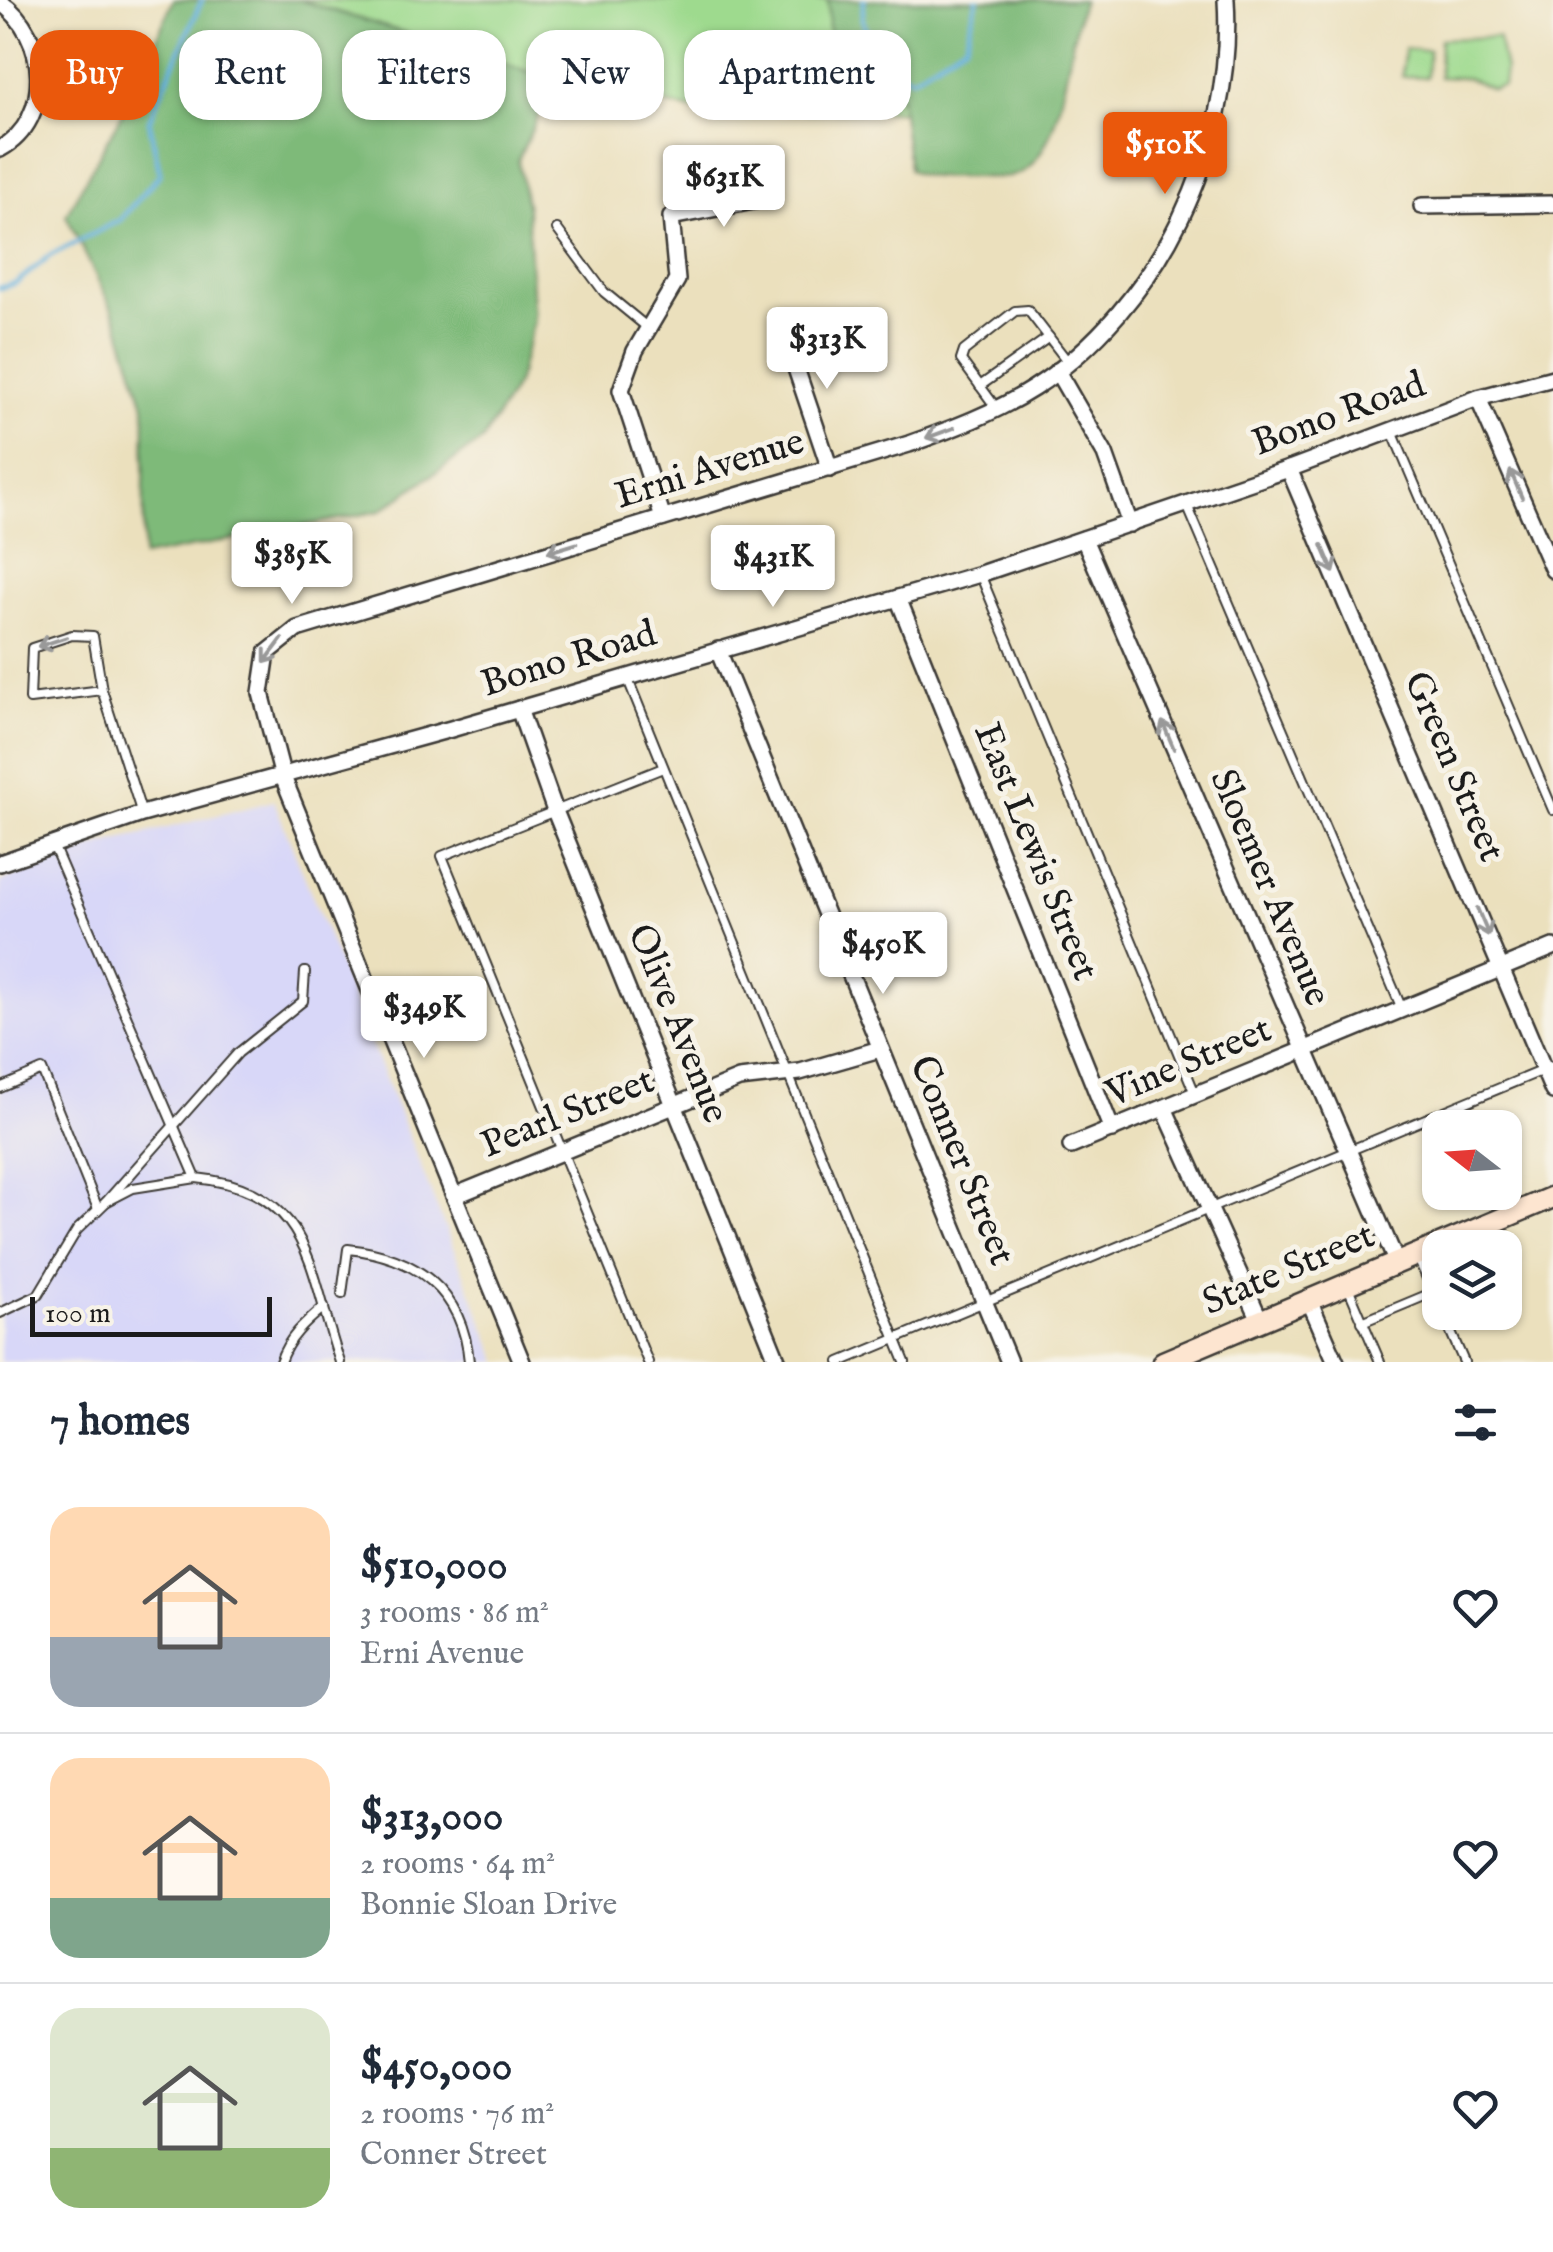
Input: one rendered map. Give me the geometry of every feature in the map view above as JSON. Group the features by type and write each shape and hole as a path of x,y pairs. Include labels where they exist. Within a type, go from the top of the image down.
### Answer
{"main road":[{"name":"State Street","path":"1163,1362 1553,1197"}],"street":[{"name":"Erni Avenue","path":"522,1362 284,777 260,679 267,652 286,635 909,444 997,409 1062,367 1139,288 1191,193 1221,88 1226,0"},
{"path":"0,2 20,15 29,29 38,72 30,120 0,148"},
{"path":"663,518 621,390 648,328 677,280 672,217 769,198"},
{"path":"1422,206 1553,204"},
{"path":"783,330 830,469"},
{"path":"1062,367 1105,454 1130,524"},
{"name":"Bono Road","path":"0,863 142,814 284,777 980,574 1289,469 1478,398 1553,378"},
{"path":"1478,398 1553,570"},
{"name":"Green Street","path":"1289,469 1548,1067 1553,1091"},
{"name":"Sloemer Avenue","path":"1084,539 1346,1151 1406,1258"},
{"name":"East Lewis Street","path":"898,598 1112,1130"},
{"name":"Conner Street","path":"718,650 1010,1362"},
{"name":"Olive Avenue","path":"519,709 778,1362"},
{"name":"Vine Street","path":"1071,1146 1553,948"},
{"name":"Pearl Street","path":"454,1196 739,1078 784,1072 880,1049"},
{"path":"1165,1110 1260,1320"},
{"path":"1308,1300 1336,1362"}],"lane":[{"path":"557,228 604,292 648,328"},
{"path":"997,409 961,360 964,351 1015,311 1028,310 1050,337 1062,367"},
{"path":"980,386 1050,337"},
{"path":"1392,430 1553,810"},
{"path":"1187,504 1402,1009"},
{"path":"980,574 1196,1096"},
{"path":"102,690 30,698 32,648 72,635 93,636 102,690 142,814"},
{"path":"626,677 905,1362"},
{"path":"648,1362 442,856 662,768"},
{"path":"52,842 196,1178"},
{"path":"0,1313 38,1295 76,1230 106,1202 170,1124 238,1052 303,1001 305,972"},
{"path":"840,1362 1548,1067"},
{"path":"0,1088 42,1070 98,1209"},
{"path":"106,1202 134,1188 196,1178 229,1181 261,1194 293,1222 340,1362"},
{"path":"342,1294 348,1249 388,1254 408,1264 447,1298 462,1324 470,1362"},
{"path":"1406,1258 1422,1277"},
{"path":"1346,1283 1380,1362"},
{"path":"1362,1322 1422,1297"},
{"path":"280,1362 285,1348 305,1323 324,1307"},
{"path":"1450,1330 1464,1362"}],"shaded area":[{"path":"274,801 499,1362 0,1362 0,882 88,848"}],"green space":[{"path":"173,0 299,0 395,30 342,30 342,120 506,120 506,65 526,71 526,120 536,120 518,160 527,209 534,321 517,383 483,440 380,511 143,557 145,408 117,319 66,215 118,120 159,120 159,33"},
{"path":"299,0 1013,0 911,111 911,30 684,30 684,108 664,104 664,30 526,30 526,71 506,65 506,30 395,30"},
{"path":"828,0 1083,0 1050,134 1028,168 1010,177 934,177 909,170 903,120 911,120 911,30 829,30"},
{"path":"1498,37 1505,70 1503,86 1492,89 1467,78 1439,77 1440,39"},
{"path":"1404,49 1429,50 1427,77 1402,76"}],"waterway":[{"path":"0,288 16,283 51,255 120,220 160,174 149,120 202,0"},
{"path":"864,0 862,18 876,62 912,78 966,43 977,0"}]}
